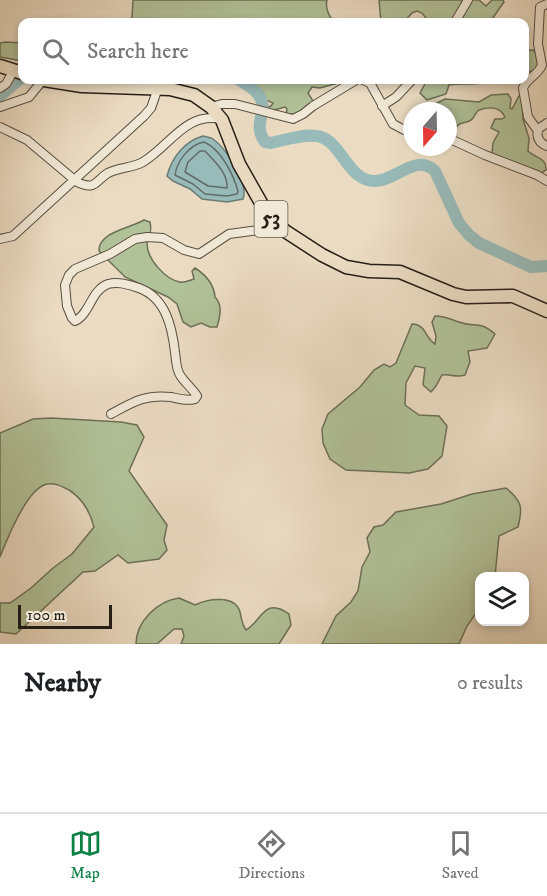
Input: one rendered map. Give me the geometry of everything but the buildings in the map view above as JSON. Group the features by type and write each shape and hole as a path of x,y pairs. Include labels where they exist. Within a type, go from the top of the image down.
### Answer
{"main road":[{"path":"0,66 18,71"},
{"name":"53","path":"69,84 158,88 194,95 212,107 222,120 239,164 269,217 322,255 346,267 369,271 400,272 438,289 466,297 513,296 547,311"}],"street":[{"path":"457,18 468,0"},
{"path":"529,80 542,65 538,44 538,12 540,7 547,4"},
{"path":"0,88 18,71"},
{"path":"0,107 29,97 40,84"},
{"path":"212,107 235,104 293,118 299,117 349,84"},
{"path":"371,84 393,124 403,129"},
{"path":"382,106 396,97 408,84"},
{"path":"524,84 523,87 528,117 538,131"},
{"path":"0,239 13,236 144,116 151,108 158,88"},
{"path":"0,128 27,140 85,186 98,183 107,174 141,163 156,153 184,125 210,117 222,120"},
{"path":"547,123 542,125 537,137 547,146"},
{"path":"457,142 547,181"},
{"path":"111,414 147,396 170,397 186,401 195,399 197,396 179,374 169,320 162,305 155,298 146,291 127,284 105,285 96,293 81,318 75,321 67,306 65,285 69,275 135,239 163,238 183,250 199,254 229,234 266,229 277,224"}],"green space":[{"path":"133,0 327,0 331,18 132,18"},
{"path":"379,0 479,0 486,6 492,0 503,0 504,2 493,18 426,18 417,11 408,18 381,18"},
{"path":"0,43 18,43 18,60 0,57"},
{"path":"529,50 537,54 538,66 532,72 529,71"},
{"path":"252,84 334,84 320,88 312,87 308,93 313,101 301,112 294,114 286,114 285,107 267,110 266,107 273,103 266,100 263,92 257,90"},
{"path":"425,84 455,84 449,85 446,94 427,100 420,93"},
{"path":"508,94 512,109 519,96 522,97 523,119 529,138 528,151 545,163 546,170 541,173 492,154 493,143 499,132 491,128 495,119 505,117 497,109 479,110 471,120 457,126 457,102 439,102 445,99 479,102 491,95"},
{"path":"144,220 150,222 151,227 147,241 150,256 163,273 184,282 194,279 192,271 195,268 209,280 220,307 217,327 201,323 191,327 183,322 177,304 168,297 125,277 99,251 100,245 109,235"},
{"path":"435,316 481,326 495,334 487,348 468,351 470,362 465,375 442,375 431,392 423,385 425,368 415,366 406,383 405,405 419,415 439,416 447,426 442,456 428,469 409,473 346,470 330,459 323,443 322,429 328,414 360,387 374,370 384,364 390,367 396,363 412,324 420,326 435,344 436,336 432,322"},
{"path":"51,418 137,425 144,437 129,471 167,525 164,540 167,550 159,559 128,563 118,555 95,571 83,572 16,634 0,632 0,603 10,603 31,588 72,554 94,527 88,511 78,497 61,486 47,484 32,495 25,504 0,557 0,433 33,419"},
{"path":"506,488 518,501 521,509 518,527 499,536 495,572 475,572 475,615 459,644 322,644 336,616 351,602 358,591 362,567 370,552 367,538 374,527 383,525 396,512 441,504 472,494"},
{"path":"179,598 195,605 213,600 233,602 240,612 246,630 264,612 274,608 289,614 291,625 279,644 181,644 184,636 182,629 174,629 157,644 136,644 140,628 150,613 163,603"}],"water":[{"path":"203,136 213,139 230,158 243,185 243,199 227,202 202,199 167,176 172,162 180,151 196,138"}],"waterway":[{"path":"0,96 18,80"},
{"path":"245,84 260,96 262,104 260,126 265,142 271,143 305,136 325,139 358,175 376,181 384,180 414,166 428,166 435,171 459,223 469,235 479,243 531,267 547,266"}]}
